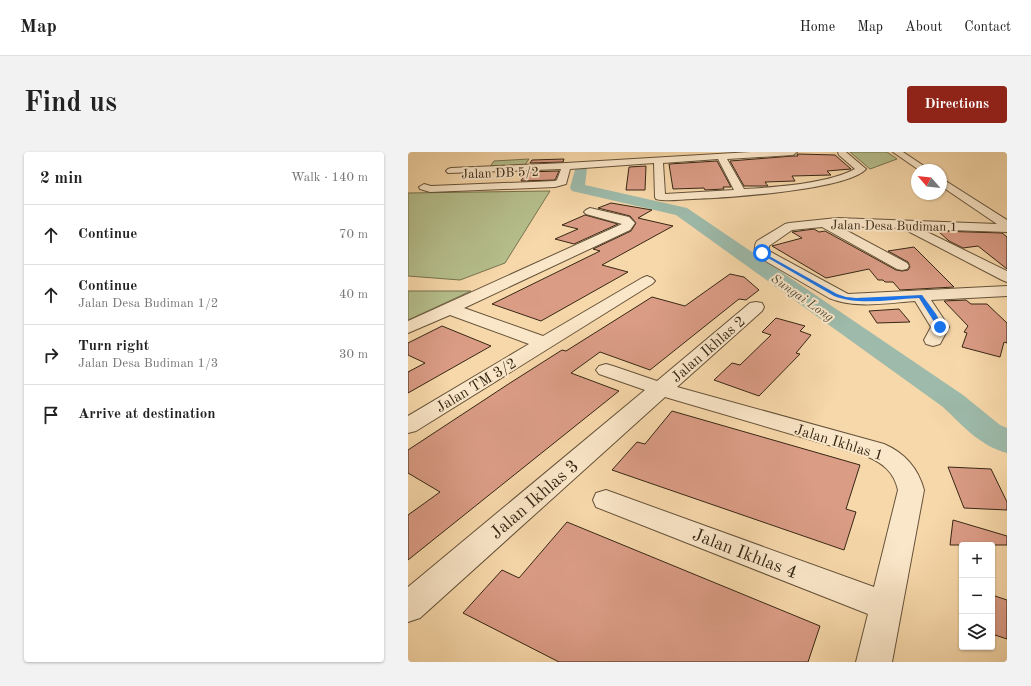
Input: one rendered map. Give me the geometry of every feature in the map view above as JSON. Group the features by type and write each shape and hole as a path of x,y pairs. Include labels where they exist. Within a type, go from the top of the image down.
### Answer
{"street":[{"path":"897,152 916,164"},
{"path":"453,188 466,167 566,166 758,153 790,156"},
{"path":"659,163 660,197 741,193 780,189 808,181 829,180 861,169 842,153"},
{"path":"721,156 741,193"},
{"name":"Jalan DB 5/2","path":"466,167 444,175 424,187 430,189 558,184 562,182 566,166"},
{"path":"947,186 953,192 1007,226"},
{"path":"408,328 626,227 629,223 625,220 590,212"},
{"name":"Jalan Desa Budiman 1","path":"920,296 856,300 835,295 762,253 762,244 789,227 824,223 850,222 1007,226"},
{"path":"824,223 902,266"},
{"path":"902,224 1007,277"},
{"name":"Jalan TM 3/2","path":"408,426 647,281"},
{"path":"920,296 1007,291"},
{"path":"920,296 934,314 940,327 933,340"},
{"name":"Jalan Ikhlas 2","path":"660,390 756,307"},
{"path":"449,309 544,343"},
{"name":"Jalan Ikhlas 1","path":"606,370 660,390 875,450 896,461 902,468 911,490 874,662"},
{"name":"Jalan Ikhlas 3","path":"408,607 660,390"},
{"name":"Jalan Ikhlas 4","path":"606,500 885,606"}],"green space":[{"path":"850,152 887,152 897,159 870,169"},
{"path":"529,159 524,166 490,167 494,161"},
{"path":"550,191 505,263 460,280 408,276 408,193"},
{"path":"408,291 471,291 408,320"}],"building":[{"path":"797,154 835,155 851,169 827,171 831,175 792,176 795,181 765,182 768,186 744,186 730,161 798,156"},
{"path":"564,159 563,162 530,163 532,160"},
{"path":"717,161 731,187 705,190 704,188 673,189 669,164"},
{"path":"646,166 645,190 626,190 629,167"},
{"path":"559,171 555,180 521,181 526,172"},
{"path":"611,203 652,210 638,218 673,226 602,265 628,272 541,321 492,304 600,251 593,249 631,231 636,223 630,216 598,208"},
{"path":"585,215 618,224 574,244 555,239 578,229 562,225"},
{"path":"814,229 819,232 825,231 896,270 908,270 910,267 908,262 888,251 914,247 954,287 900,290 893,282 878,280 869,269 826,278 772,246 802,238 792,232"},
{"path":"938,231 1002,233 1007,237 1007,269 978,246 963,248 949,241"},
{"path":"730,274 744,277 759,290 746,300 739,299 650,370 600,352 571,373 619,391 408,560 408,515 440,492 408,473 408,450 562,350 566,351 652,297 685,306"},
{"path":"966,300 971,304 987,304 1007,323 1007,343 1004,342 1000,357 962,347 967,333 964,332 968,326 944,301"},
{"path":"899,309 910,322 877,323 869,311"},
{"path":"776,318 805,326 800,331 811,335 796,353 800,354 759,396 714,380 732,363 740,365 771,335 762,332"},
{"path":"442,326 491,346 408,393 408,372 425,363 408,355 408,343"},
{"path":"672,411 860,465 846,509 856,512 844,550 612,470 637,442 645,444"},
{"path":"948,467 991,469 1007,502 1007,510 964,508"},
{"path":"953,520 1007,536 1007,545 995,545 995,542 959,542 959,545 950,545"},
{"path":"567,522 820,626 808,662 559,662 463,613 502,570 519,578"},
{"path":"995,596 1007,600 1007,639 995,635"}],"waterway":[{"name":"Sungai Long","path":"581,169 577,188 681,211 953,401 989,432 1007,442"}],"route":[{"path":"762,253 835,295 845,298 856,300 920,296 934,314 940,327"}]}
